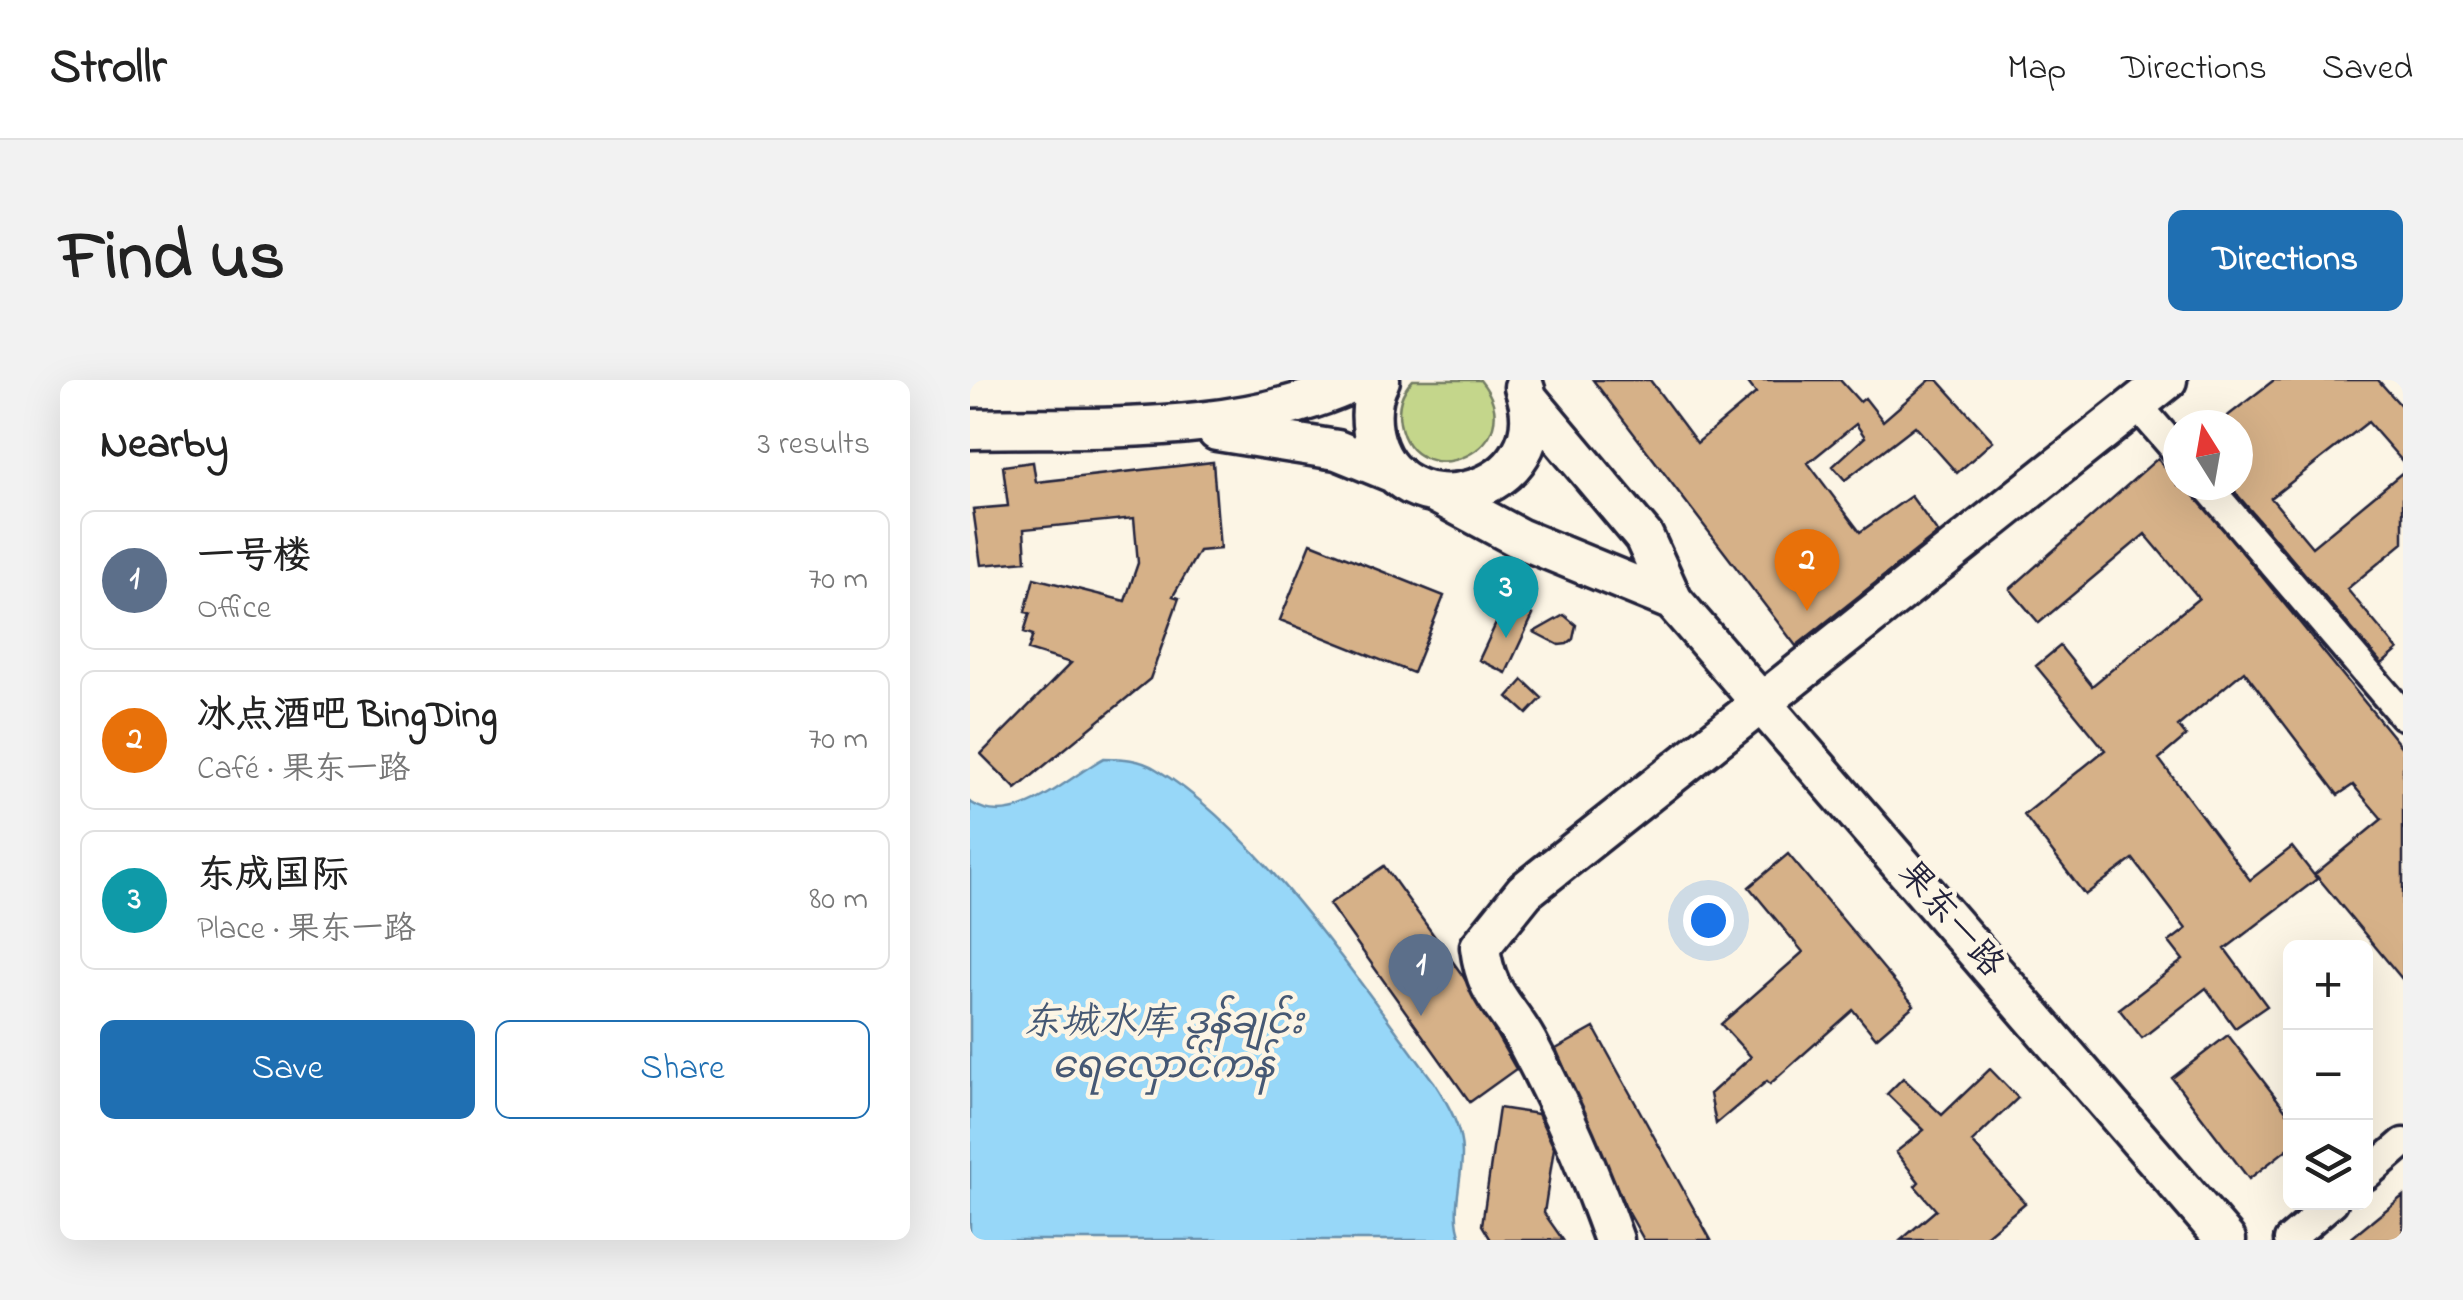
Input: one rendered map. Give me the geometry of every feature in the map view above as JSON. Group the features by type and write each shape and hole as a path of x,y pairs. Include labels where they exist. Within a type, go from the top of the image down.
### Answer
{"main road":[{"path":"970,428 1160,424 1248,416 1359,380"},
{"path":"1380,380 1372,404 1373,430 1382,455 1399,474"},
{"path":"1614,1240 1584,1158 1534,1056 1484,978 1480,947 1525,891 2166,380"},
{"path":"1435,493 1462,494 1486,486 1508,471 1523,450 1530,425 1525,390"},
{"path":"1525,390 1644,538 1673,600"},
{"path":"1160,424 1338,450 1399,474 1518,538 1673,600"},
{"name":"果东一路","path":"1673,600 2226,1240"}],"street":[{"path":"2137,405 2163,435"},
{"path":"2219,500 2403,715"},
{"path":"2373,1169 2403,1143"},
{"path":"2289,1240 2324,1210"}],"green space":[{"path":"1413,380 1480,380 1493,405 1493,426 1483,444 1466,456 1446,461 1426,458 1410,446 1399,411 1403,394"}],"water":[{"name":"东城水库 ဒွန်ချင်း ရေလှောင်ကန်","path":"1104,758 1137,761 1156,769 1232,830 1306,912 1374,1001 1434,1082 1457,1125 1462,1154 1457,1219 1462,1240 970,1240 970,802 987,810 1021,807"}],"building":[{"path":"1593,380 1650,380 1697,443 1756,393 1746,380 1840,380 1860,402 1865,398 1883,421 1930,380 1938,380 1993,441 1957,473 1915,426 1845,480 1833,466 1865,437 1856,424 1808,463 1860,532 1911,496 1938,533 1796,646"},
{"path":"2274,380 2378,380 2403,408 2403,462 2368,422 2271,498 2312,547 2403,472 2403,543 2347,589 2398,650 2382,664 2242,500 2253,500 2253,410 2235,410"},
{"path":"2158,458 2163,465 2163,500 2200,500 2403,749 2403,980 2315,874 2382,819 2353,785 2338,795 2244,671 2178,726 2186,736 2159,759 2250,880 2292,847 2317,879 2225,949 2267,1006 2235,1028 2206,988 2142,1038 2119,1009 2183,960 2169,942 2186,929 2133,859 2085,895 2024,815 2105,750 2036,666 2060,646 2092,686 2199,598 2145,534 2039,623 2010,589"},
{"path":"1033,462 1036,482 1213,462 1220,549 1199,551 1173,596 1179,598 1150,679 1016,789 981,754 1071,663 1028,650 1033,635 1024,632 1030,613 1025,612 1034,578 1125,601 1138,563 1134,518 1024,529 1026,561 981,565 973,509 1008,506 1003,466"},
{"path":"1311,543 1444,596 1413,673 1280,620"},
{"path":"1506,602 1533,615 1506,673 1479,660"},
{"path":"1564,615 1576,625 1573,639 1567,644 1559,645 1534,632"},
{"path":"1523,680 1542,698 1527,714 1508,697"},
{"path":"1788,854 1914,1005 1876,1038 1853,1010 1770,1084 1767,1081 1716,1124 1710,1094 1751,1057 1721,1024 1803,952 1749,887"},
{"path":"1384,866 1463,976 1516,1069 1470,1102 1329,904"},
{"path":"1594,1028 1711,1240 1644,1240 1625,1206 1556,1049"},
{"path":"2228,1035 2283,1107 2283,1152 2249,1179 2172,1078"},
{"path":"1990,1069 2018,1098 1972,1142 2025,1203 1981,1240 1901,1240 1936,1210 1915,1186 1919,1182 1896,1152 1924,1130 1887,1094 1903,1078 1942,1115"},
{"path":"1499,1108 1538,1114 1554,1148 1544,1213 1563,1240 1491,1240 1482,1225"},
{"path":"2403,1196 2403,1240 2349,1240"}],"place":[{"name":"冰点酒吧 BingDing","path":"1807,611"},
{"name":"东成国际","path":"1506,638"},
{"name":"一号楼","path":"1421,1016"}]}
